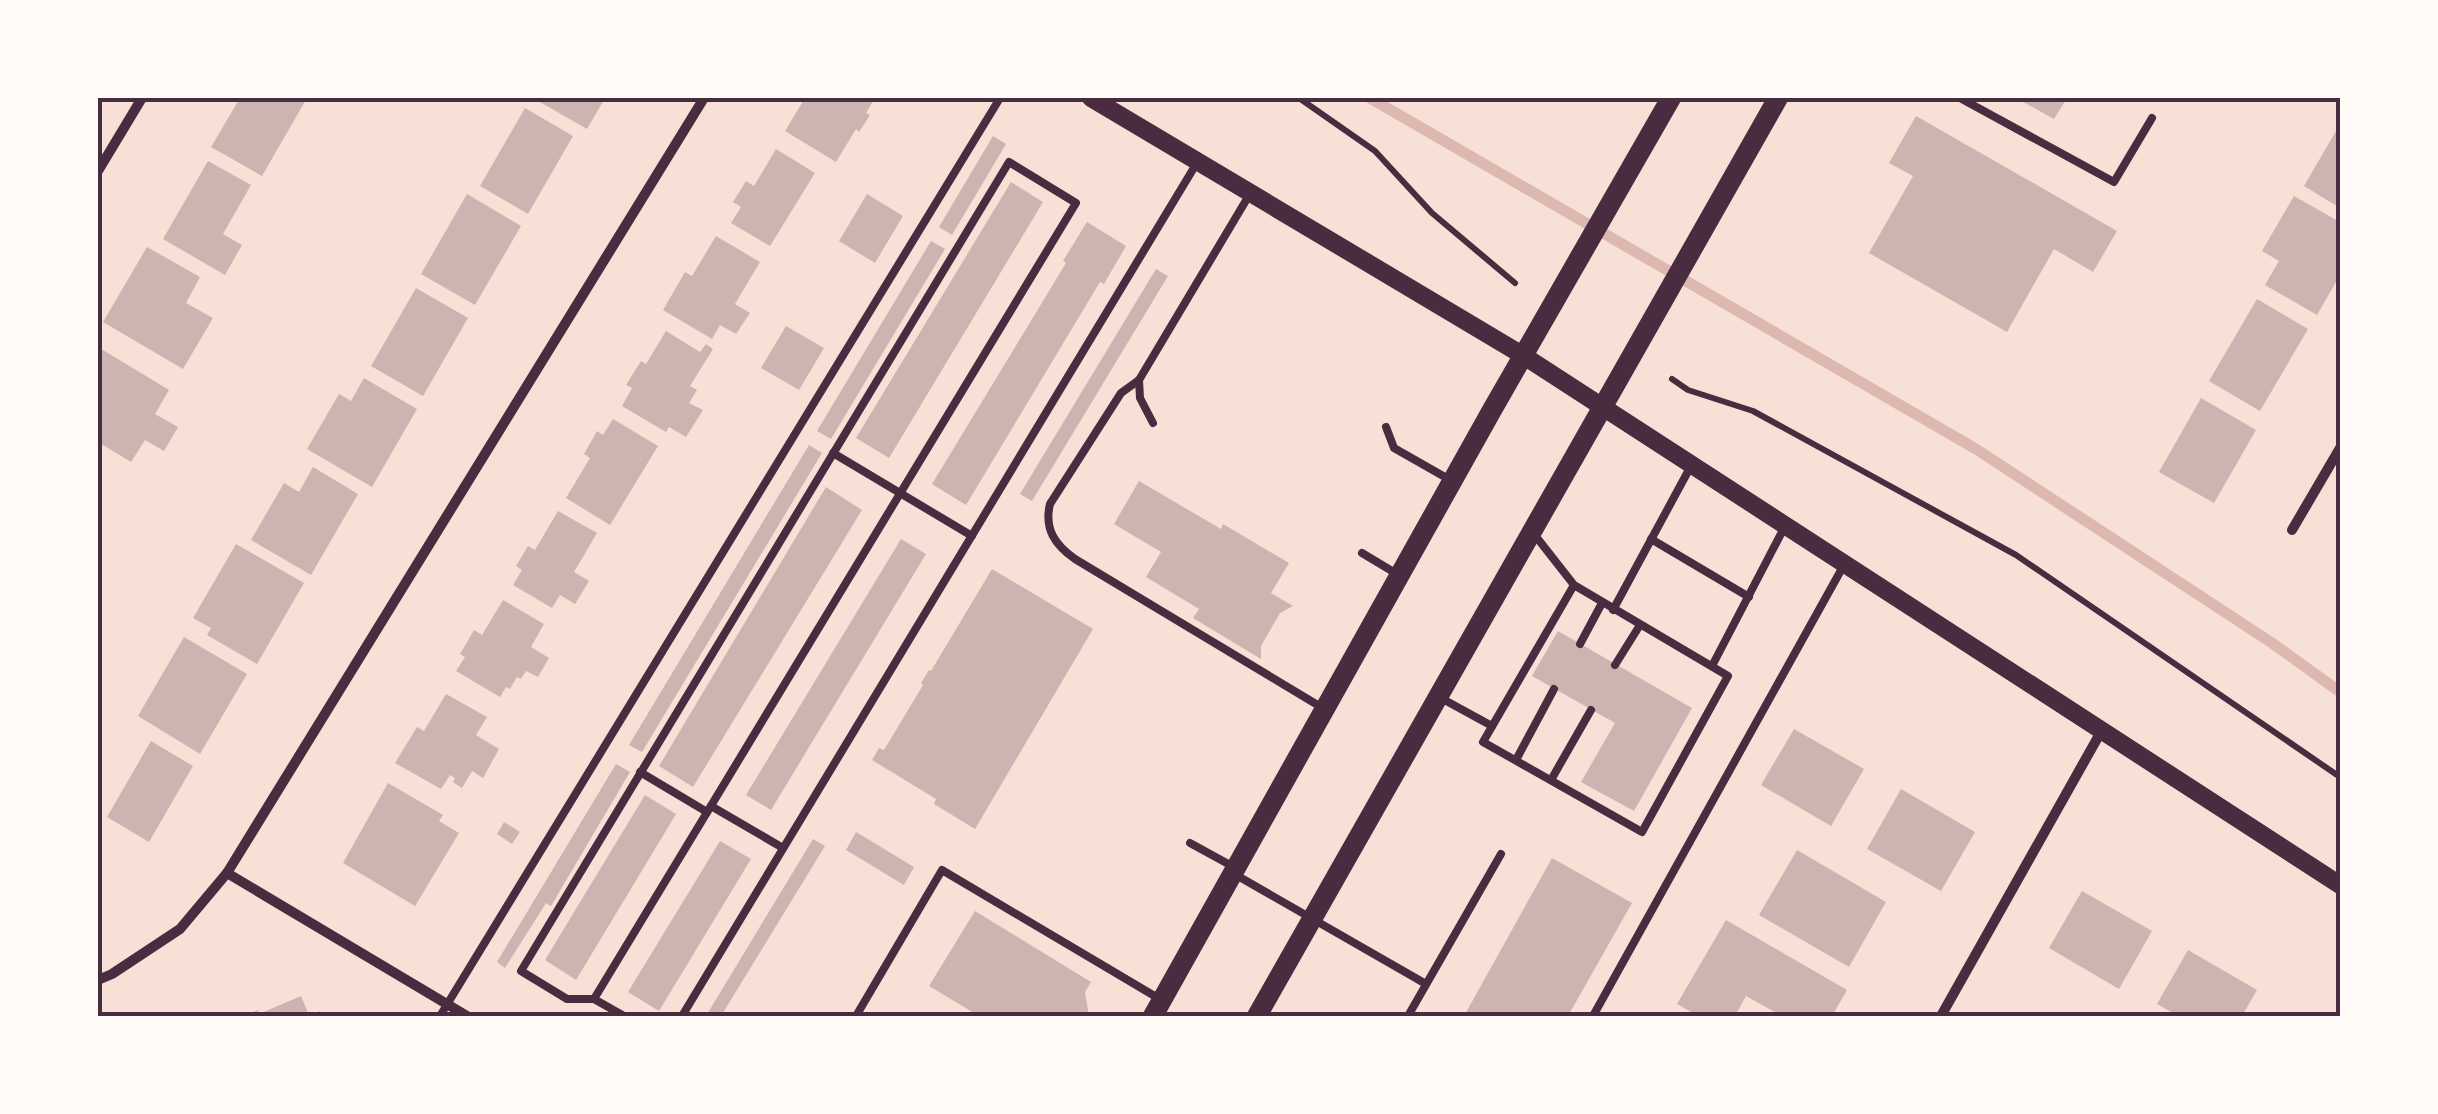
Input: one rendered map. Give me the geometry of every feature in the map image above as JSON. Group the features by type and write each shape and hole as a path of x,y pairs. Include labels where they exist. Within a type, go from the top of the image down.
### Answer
{"main road":[{"path":"1157,1008 1671,98"},
{"path":"1257,1016 1778,98"}],"street":[{"path":"98,171 142,98"},
{"path":"98,980 180,929 227,873 704,98"},
{"path":"1091,98 1524,356 2340,885"},
{"path":"2292,530 2340,448"},
{"path":"1941,1016 2102,729"},
{"path":"227,873 466,1016"}],"lane":[{"path":"440,1016 1000,98"},
{"path":"1960,98 2114,182 2152,118"},
{"path":"682,1016 1198,161"},
{"path":"594,999 1076,203 1009,162 521,970 567,998 594,999 624,1016"},
{"path":"1250,192 1139,380 1121,393 1050,504 1048,524 1060,548 1075,559 1325,709"},
{"path":"1139,380 1140,398 1153,424"},
{"path":"1386,427 1394,448 1452,482"},
{"path":"833,453 972,536"},
{"path":"1613,610 1692,464"},
{"path":"1712,666 1786,525"},
{"path":"1532,532 1574,585 1728,676 1642,832 1483,742 1574,585"},
{"path":"1651,539 1750,598"},
{"path":"1362,553 1400,575"},
{"path":"1593,1016 1845,563"},
{"path":"1580,644 1602,603"},
{"path":"1616,664 1640,626"},
{"path":"1516,760 1554,688"},
{"path":"1438,697 1492,726"},
{"path":"1551,780 1591,710"},
{"path":"640,772 783,848"},
{"path":"1190,842 1426,984"},
{"path":"1408,1016 1501,854"},
{"path":"856,1016 942,870 1157,1008"}],"path":[{"path":"1299,98 1376,151 1432,213 1514,283"},
{"path":"1672,379 1688,390 1753,411 2016,555 2340,777"}],"building":[{"path":"240,98 307,98 262,176 211,147"},
{"path":"533,98 605,98 587,129"},
{"path":"805,98 875,98 866,113 870,115 859,132 856,129 836,162 785,131"},
{"path":"2016,98 2067,98 2054,119"},
{"path":"525,108 573,136 528,214 480,186"},
{"path":"1916,116 2117,231 2093,272 2054,249 2007,332 1869,253 1913,176 1889,163"},
{"path":"2340,124 2340,208 2304,186"},
{"path":"993,136 1006,144 952,235 939,227"},
{"path":"776,149 815,173 770,246 731,223 741,207 733,202 746,181 754,186"},
{"path":"208,161 251,185 223,234 242,245 225,275 163,239"},
{"path":"1011,182 1043,202 889,458 856,438"},
{"path":"467,194 521,226 475,305 421,274"},
{"path":"867,194 903,216 875,263 839,241"},
{"path":"2294,196 2340,222 2340,275 2317,315 2265,285 2279,261 2262,251"},
{"path":"1087,222 1126,246 1104,284 1100,282 966,505 932,484"},
{"path":"716,236 760,262 735,304 750,313 736,334 720,325 712,339 663,310 685,272 692,276"},
{"path":"931,241 945,249 831,439 817,431"},
{"path":"147,247 200,277 186,303 213,318 183,369 103,322"},
{"path":"1156,269 1168,276 1032,501 1020,494"},
{"path":"416,288 468,318 423,396 371,366"},
{"path":"2257,299 2308,329 2260,411 2209,381"},
{"path":"786,326 824,348 799,390 761,368"},
{"path":"666,331 700,352 706,344 713,349 690,386 697,390 689,403 703,410 686,437 669,427 666,432 622,406 632,388 626,385 641,361 646,364"},
{"path":"98,347 169,390 155,414 178,427 164,451 145,440 131,462 98,442"},
{"path":"364,378 417,409 372,487 307,449 339,394 351,401"},
{"path":"2201,398 2256,430 2214,503 2159,472"},
{"path":"613,419 658,446 610,525 566,498 590,458 584,454 597,431 603,435"},
{"path":"809,445 822,453 642,752 629,745"},
{"path":"313,467 358,494 311,575 251,540 284,483 299,492"},
{"path":"1139,481 1289,563 1271,593 1293,606 1280,613 1261,646 1261,659 1193,618 1199,609 1146,577 1161,552 1114,524"},
{"path":"826,487 862,510 693,787 659,766"},
{"path":"558,511 597,533 574,572 589,581 575,604 560,595 552,608 513,585 522,570 516,566 528,546 535,550"},
{"path":"901,539 926,554 771,810 746,795"},
{"path":"236,544 304,583 257,664 207,635 211,628 193,618"},
{"path":"992,569 1093,629 975,829 934,804 936,799 872,760 879,748 884,750"},
{"path":"503,600 544,624 531,647 549,658 538,677 526,671 500,697 456,671 465,657 460,654 474,630 482,635"},
{"path":"1558,631 1692,708 1634,811 1581,782 1615,723 1532,676"},
{"path":"184,637 247,674 200,754 138,716"},
{"path":"446,694 487,717 476,735 499,749 483,778 472,771 462,788 450,775 441,789 395,763 417,727 424,731"},
{"path":"1794,729 1864,769 1831,826 1761,785"},
{"path":"151,741 193,766 149,842 107,817"},
{"path":"616,764 630,772 551,906 546,903 505,968 497,962"},
{"path":"388,783 443,815 439,821 459,833 415,906 343,863"},
{"path":"1901,789 1975,832 1941,891 1867,849"},
{"path":"645,795 676,814 576,980 545,960"},
{"path":"504,822 520,832 512,844 497,834"},
{"path":"856,832 914,867 904,885 846,850"},
{"path":"813,839 825,846 721,1016 706,1016"},
{"path":"720,841 751,859 659,1011 628,992"},
{"path":"1797,850 1886,902 1849,967 1759,915"},
{"path":"1552,858 1632,903 1568,1016 1464,1016"},
{"path":"2082,891 2152,931 2119,989 2049,948"},
{"path":"975,911 1091,982 1085,992 1089,1016 979,1016 929,986"},
{"path":"1726,920 1847,990 1832,1016 1782,1016 1746,996 1735,1016 1698,1016 1677,1004"},
{"path":"2188,950 2257,990 2242,1016 2178,1016 2157,1004"},
{"path":"301,996 309,1015 320,1011 323,1016 243,1016 258,1010 259,1014"}],"waterway":[{"path":"1370,98 1976,449 2340,692"}]}
